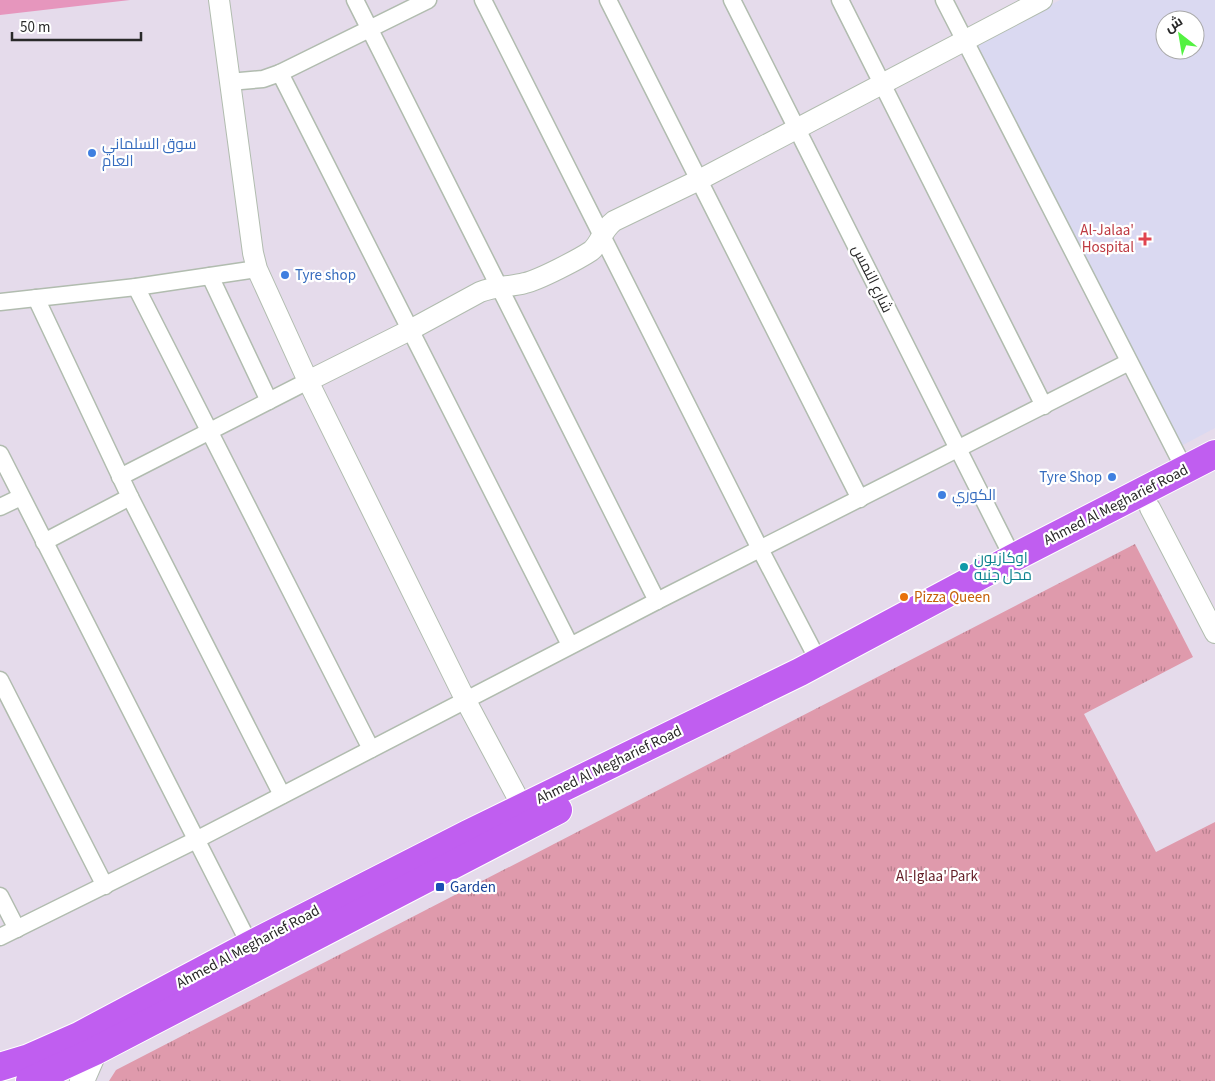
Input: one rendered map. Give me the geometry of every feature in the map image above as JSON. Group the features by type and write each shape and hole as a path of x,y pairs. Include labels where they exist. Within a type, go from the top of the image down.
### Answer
{"highway":[{"name":"Ahmed Al Megharief Road","path":"30,1081 95,1051 527,815 1013,558 1215,454"},
{"name":"Ahmed Al Megharief Road","path":"0,1067 30,1058 79,1036 250,946 527,815 1215,476"}],"main road":[{"path":"82,1081 95,1051"}],"street":[{"path":"219,0 253,253 257,269 308,381 466,701 527,815"},
{"path":"355,0 657,600"},
{"path":"229,82 280,74 428,0"},
{"path":"483,0 819,662"},
{"path":"608,0 860,499"},
{"name":"شارع النمس","path":"732,0 1013,558"},
{"path":"840,0 1044,406"},
{"path":"944,0 1185,470"},
{"path":"120,476 410,330 480,292 526,283 544,276 590,252 597,245 602,233 614,221 699,180 1042,0"},
{"path":"280,74 570,645"},
{"path":"0,302 136,287 257,269"},
{"path":"210,276 269,401"},
{"path":"136,287 372,749"},
{"path":"36,298 130,497 282,795"},
{"path":"0,938 196,840 657,600 958,450 1129,362"},
{"path":"0,454 250,946"},
{"path":"0,507 21,496"},
{"path":"44,542 130,497"},
{"path":"1150,508 1215,633"},
{"path":"0,680 104,886"},
{"path":"0,896 17,929"}],"shaded area":[{"path":"0,0 130,0 0,15"},
{"name":"Al-Jalaa' Hospital","path":"1060,0 1215,0 1215,428 1181,446 976,43"}],"green space":[{"name":"Al-Iglaa' Park","path":"1135,544 1193,657 1084,714 1156,852 1215,822 1215,1081 109,1081 116,1070"}],"place":[{"name":"سوق السلماني العام","path":"92,153"},
{"name":"Al-Jalaa' Hospital","path":"1145,239"},
{"name":"Tyre shop","path":"285,275"},
{"name":"Tyre Shop","path":"1112,477"},
{"name":"الكوري","path":"942,495"},
{"name":"اوكازيون محل جنيه","path":"964,567"},
{"name":"Pizza Queen","path":"904,597"},
{"name":"Garden","path":"440,887"}]}
